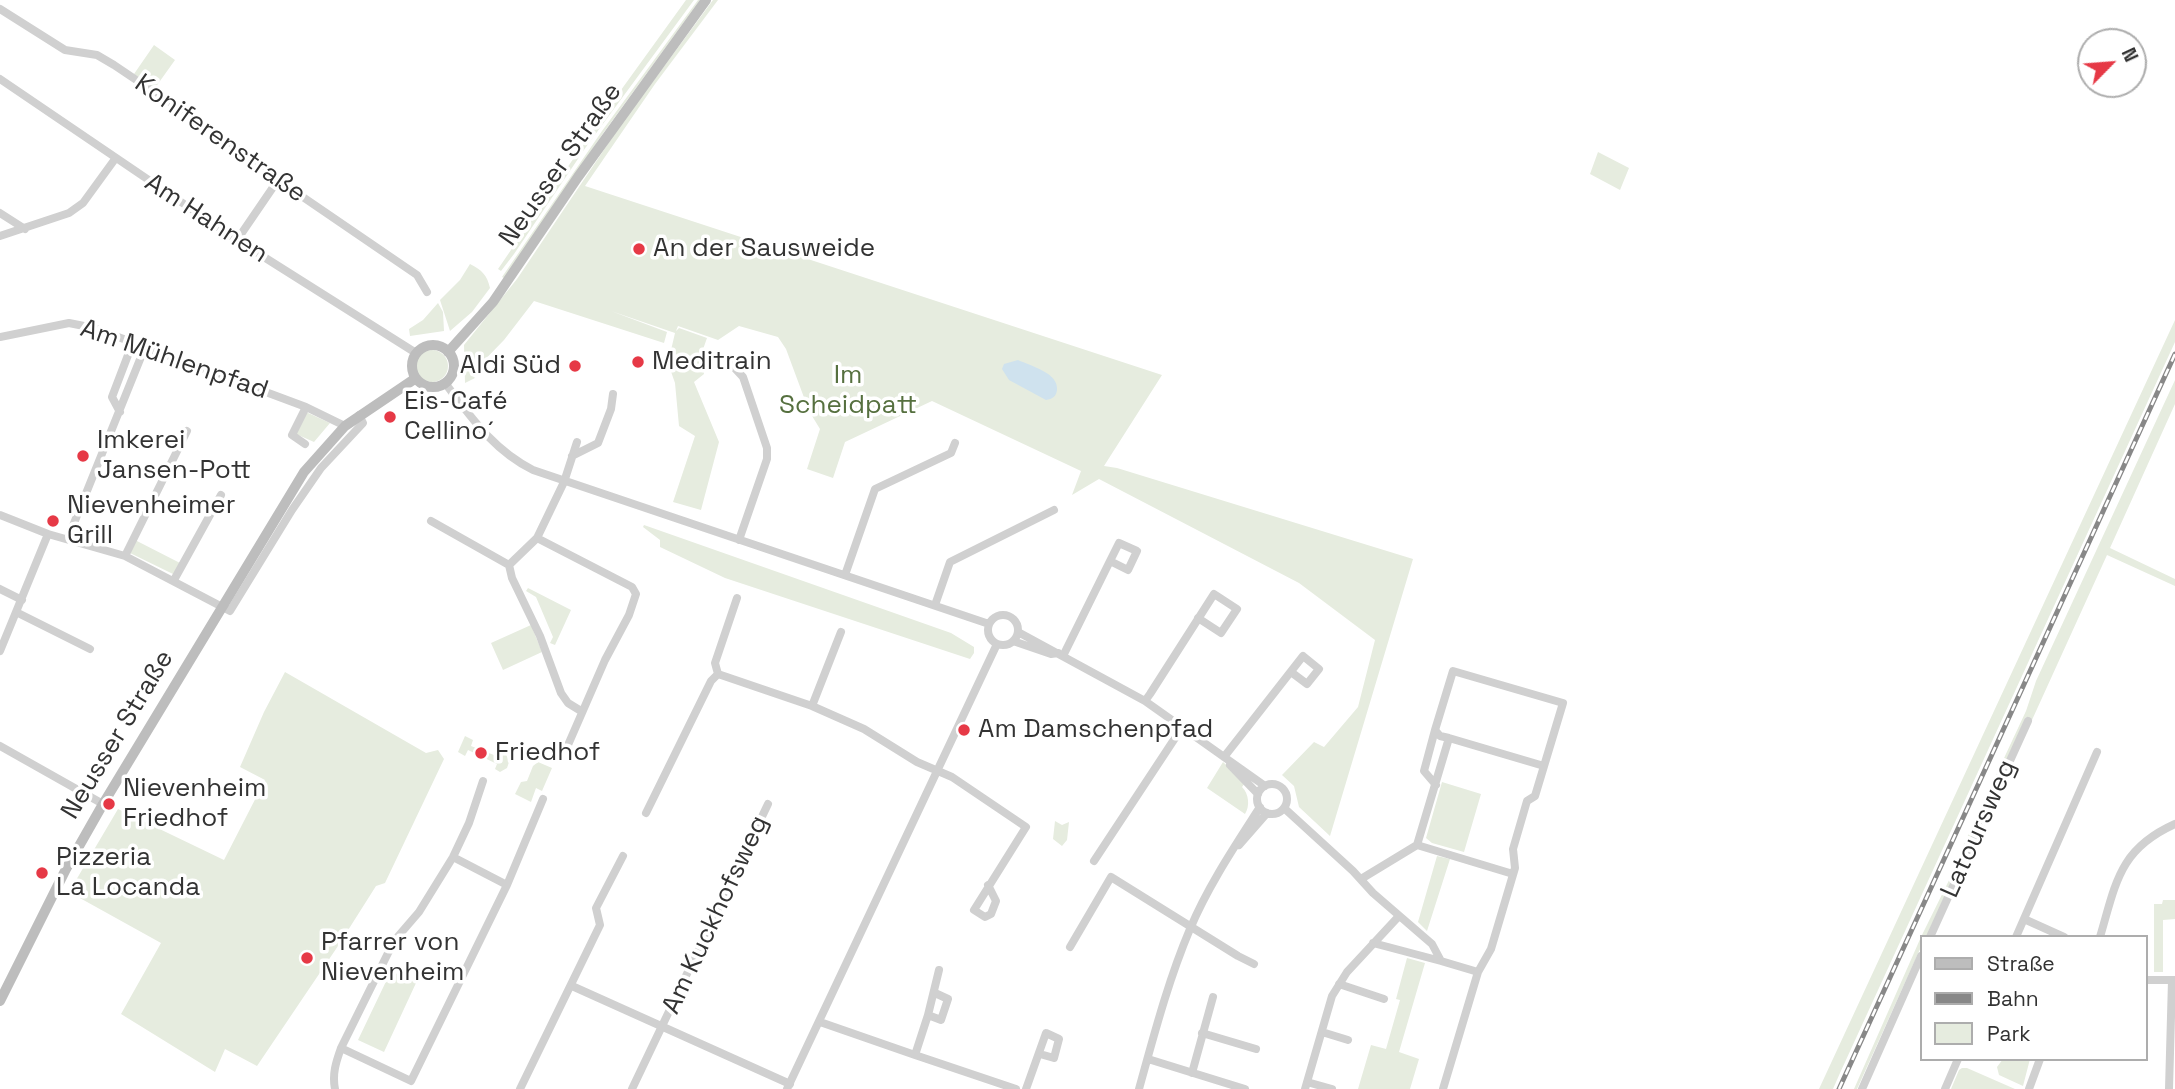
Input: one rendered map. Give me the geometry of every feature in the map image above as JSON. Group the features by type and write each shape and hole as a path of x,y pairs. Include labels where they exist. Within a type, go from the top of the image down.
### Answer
{"main road":[{"name":"Neusser Straße","path":"448,352 493,302 578,177 706,0"},
{"path":"434,345 448,352 453,359 454,368 445,383 429,387 416,377 412,363 416,353 426,346 434,345"},
{"name":"Neusser Straße","path":"0,1001 66,869 103,804 304,472 345,426 416,377"}],"street":[{"name":"Koniferenstraße","path":"0,9 65,50 97,55 114,65 270,170 278,180 417,275 427,292"},
{"name":"Am Hahnen","path":"0,79 237,240 416,353"},
{"path":"0,236 69,214 83,203 115,159"},
{"path":"237,240 278,180"},
{"path":"0,213 25,229"},
{"name":"Am Mühlenpfad","path":"0,337 69,323 94,328 306,407 345,426"},
{"path":"120,412 112,397 133,342"},
{"path":"68,538 145,347"},
{"path":"728,361 743,377 767,447 767,459 739,540"},
{"path":"445,383 475,423 499,449 533,470 989,624"},
{"path":"116,385 128,390"},
{"path":"572,456 598,443 611,409 613,394"},
{"path":"305,444 292,435 306,407"},
{"name":"Neusser Straße","path":"221,607 227,611 232,610 292,510 314,479 363,423 359,415"},
{"path":"125,555 187,431"},
{"path":"509,565 537,538 564,482 577,442"},
{"path":"845,575 875,489 951,453 955,443"},
{"path":"174,580 221,495"},
{"path":"935,605 950,562 1054,510"},
{"path":"0,515 48,534 125,555 221,607"},
{"path":"431,521 509,565 512,578 540,636 561,693 568,703 582,711"},
{"path":"0,651 48,534"},
{"path":"537,538 632,587 636,594 629,615 568,745"},
{"path":"1060,655 1110,561"},
{"path":"0,589 22,600"},
{"path":"1145,701 1198,618 1214,594 1237,609 1221,633 1198,618"},
{"path":"718,674 715,663 737,598"},
{"path":"18,612 90,649"},
{"path":"1005,615 1016,623 1018,632 1013,641 1005,645 997,643 990,637 989,624 996,617 1005,615"},
{"path":"812,706 841,632"},
{"path":"1018,632 1145,701 1265,786"},
{"path":"1013,641 1060,655"},
{"path":"572,986 789,1086 997,643"},
{"path":"1436,785 1424,771 1453,671 1563,703 1535,796 1527,801 1513,849 1515,868 1491,949 1478,972 1443,1089"},
{"path":"1224,757 1292,672"},
{"path":"718,674 812,706 864,729 916,762 952,777 1026,827 988,885"},
{"path":"646,813 711,681 718,674"},
{"name":"Latoursweg","path":"1931,935 2028,721"},
{"path":"1094,861 1183,726"},
{"path":"1435,730 1440,736 1544,766"},
{"path":"1360,879 1417,845 1450,738"},
{"path":"0,746 103,804"},
{"path":"2017,935 2097,752"},
{"path":"1224,757 1258,794 1263,810"},
{"path":"335,1089 335,1065 341,1048 394,942 419,912 453,858 469,823 483,781"},
{"path":"1258,794 1265,786 1275,784 1284,789 1287,798 1284,808 1276,814 1263,810"},
{"path":"341,1048 411,1081 507,885 543,799"},
{"name":"Am Kuckhofsweg","path":"632,1089 768,804"},
{"path":"1284,808 1432,944 1441,961"},
{"path":"1139,1089 1156,1026 1191,927 1234,849 1263,810"},
{"path":"2101,935 2119,873 2130,855 2151,835 2175,824"},
{"path":"1417,845 1513,874"},
{"path":"520,1089 600,925 596,908 623,856"},
{"path":"453,858 507,885"},
{"path":"1070,947 1111,877 1254,964"},
{"path":"1332,1089 1306,1085 1332,996 1373,943 1399,916"},
{"path":"2024,919 2060,935"},
{"path":"1373,943 1478,972"},
{"path":"1862,1089 1920,958"},
{"path":"915,1055 935,993 939,970"},
{"path":"2147,980 2173,980 2169,1089"},
{"path":"1339,984 1384,999"},
{"path":"928,1015 942,1020 948,999 935,993"},
{"path":"1192,1073 1213,997"},
{"path":"820,1022 1016,1089"},
{"path":"1322,1032 1348,1040"},
{"path":"1202,1033 1256,1049"},
{"path":"1026,1089 1040,1054"},
{"path":"1148,1059 1245,1089"},
{"path":"1945,1089 1957,1061"},
{"path":"2029,1089 2039,1061"}],"green space":[{"path":"686,0 694,0 586,147 514,254 501,271 498,269 608,108"},
{"path":"698,0 504,278 502,277 602,131"},
{"name":"Im Scheidpatt","path":"713,0 718,0 655,84 585,186 1162,375 1104,466 1413,559 1330,836 1299,807 1294,786 1282,775 1314,742 1324,747 1358,707 1375,640 1299,583 1099,479 1072,495 1081,471 932,401 845,442 833,478 807,469 820,429 809,411 786,349 778,337 739,326 718,340 678,326 676,331 679,328 707,338 701,355 704,374 694,382 719,442 701,510 673,502 695,436 679,426 675,383 668,363 675,333 611,311 667,332 664,343 534,301 504,340 471,374 475,378 465,383 464,345 517,279 620,126"},
{"path":"154,45 175,60 155,88 134,74"},
{"path":"1598,152 1629,168 1620,190 1590,174"},
{"path":"470,264 483,273 490,288 472,312 450,331 440,300 460,280"},
{"path":"438,303 443,312 444,331 410,336 409,329 423,320"},
{"path":"2175,320 2175,342 1833,1089 1819,1089"},
{"path":"432,350 443,355 448,366 443,377 432,382 421,377 416,366 421,355"},
{"path":"2175,380 2175,404 2110,548 2175,579 2175,586 2107,555 2032,720 2026,717 1927,935 1922,935 2026,711 2036,681"},
{"path":"306,412 330,423 314,442 296,434"},
{"path":"644,525 951,633 974,647 974,653 970,659 725,578 660,547 660,540 643,527"},
{"path":"135,540 180,563 173,574 130,553"},
{"path":"528,588 571,610 555,645 550,643 553,637 536,597 526,591"},
{"path":"531,625 542,652 503,670 491,643"},
{"path":"285,672 426,753 438,750 444,759 385,883 376,886 257,1066 225,1049 215,1072 121,1014 161,943 69,892 118,809 224,860 265,780 240,767"},
{"path":"465,736 473,740 471,746 499,757 502,752 506,754 509,762 507,768 500,772 495,769 497,764 468,750 465,756 458,752"},
{"path":"538,762 552,768 542,791 536,788 531,802 515,794 521,782 527,781 533,766"},
{"path":"1223,762 1245,783 1242,787 1248,804 1245,814 1207,788"},
{"path":"1442,782 1481,794 1464,852 1432,843 1426,838"},
{"path":"1055,821 1062,825 1069,822 1067,840 1062,846 1053,839"},
{"path":"1437,856 1450,859 1427,931 1418,922"},
{"path":"2163,900 2175,900 2175,919 2163,920 2163,972 2154,972 2154,904 2162,904"},
{"path":"1920,939 1920,949 1857,1089 1854,1089"},
{"path":"1407,958 1425,963 1399,1052 1419,1059 1410,1089 1358,1089 1371,1045 1386,1049 1400,1000 1396,999"},
{"path":"391,971 416,983 384,1052 358,1040"},
{"path":"2002,1061 2029,1061 2023,1086 1999,1075 1997,1067"},
{"path":"1962,1068 1967,1068 2015,1089 1951,1089"}],"water":[{"path":"1018,360 1054,379 1056,394 1046,400 1009,380 1002,369 1004,364"}],"railway":[{"path":"1839,1089 2175,354"}],"place":[{"name":"An der Sausweide","path":"639,249"},
{"name":"Meditrain","path":"638,362"},
{"name":"Aldi Süd","path":"575,366"},
{"name":"Eis-Café Cellino´","path":"390,417"},
{"name":"Imkerei Jansen-Pott","path":"83,456"},
{"name":"Nievenheimer Grill","path":"53,521"},
{"name":"Am Damschenpfad","path":"964,730"},
{"name":"Friedhof","path":"481,753"},
{"name":"Nievenheim Friedhof","path":"109,804"},
{"name":"Pizzeria La Locanda","path":"42,873"},
{"name":"Pfarrer von Nievenheim","path":"307,958"}]}
